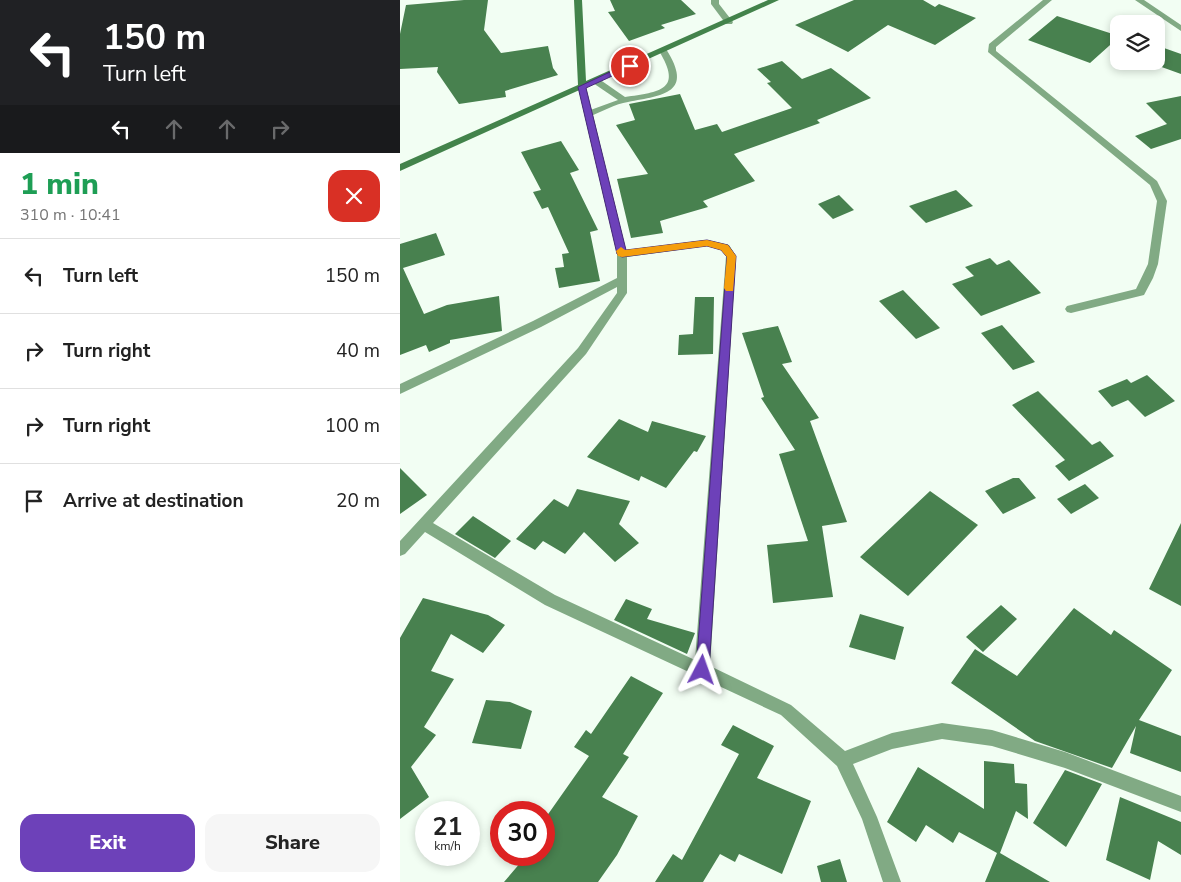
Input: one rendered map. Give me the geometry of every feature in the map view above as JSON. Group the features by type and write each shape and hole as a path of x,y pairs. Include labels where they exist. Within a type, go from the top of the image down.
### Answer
{"main road":[{"path":"578,0 582,87"},
{"path":"400,168 775,0"}],"street":[{"path":"1048,0 992,46 992,52 1154,183 1162,201 1153,264 1140,292 1071,309"},
{"path":"1139,0 1181,29"},
{"path":"400,550 582,351 622,293 622,254 582,87"},
{"path":"622,254 707,243 725,247 731,256 702,670"},
{"path":"400,388 536,324 622,280"},
{"path":"424,524 550,600 786,710 843,760 869,817 892,882"},
{"path":"843,760 892,741 942,731 992,738 1065,760 1181,804"}],"lane":[{"path":"715,0 715,4 729,22"},
{"path":"588,114 624,100 654,94 672,86 676,74 674,65 663,51"},
{"path":"596,81 624,100"}],"building":[{"path":"488,0 484,30 501,53 548,46 553,68 558,75 505,91 506,97 459,104 437,72 438,67 400,69 400,34 406,5"},
{"path":"610,0 681,0 696,14 661,25 665,28 629,41 608,12 615,11"},
{"path":"854,0 923,0 935,7 939,4 976,18 935,45 888,25 848,52 795,25"},
{"path":"1057,16 1110,33 1110,45 1090,63 1028,40"},
{"path":"1165,48 1181,54 1181,74 1165,68"},
{"path":"782,61 802,79 831,68 871,98 817,120 820,123 734,154 755,181 703,201 708,207 660,221 663,233 631,238 617,179 648,174 616,125 635,120 629,104 680,94 695,130 717,124 722,132 792,108 767,83 771,82 757,69"},
{"path":"1181,96 1181,139 1151,149 1135,136 1167,124 1146,103"},
{"path":"561,141 579,170 570,173 598,230 590,232 600,281 559,288 555,268 564,267 562,254 569,253 548,207 542,209 533,192 541,190 521,152"},
{"path":"956,190 973,206 926,223 909,206"},
{"path":"839,195 854,210 833,219 818,204"},
{"path":"436,233 445,255 403,268 424,314 447,305 499,296 502,331 450,340 450,343 429,352 426,345 400,355 400,244"},
{"path":"990,258 997,265 1009,260 1041,293 981,316 952,284 974,276 965,267"},
{"path":"903,290 940,328 916,339 879,301"},
{"path":"695,297 714,297 713,354 678,355 679,335 693,334"},
{"path":"1002,325 1035,362 1013,370 981,333"},
{"path":"778,326 792,362 782,364 819,418 810,421 847,522 822,526 833,597 773,603 767,545 808,541 779,454 795,450 761,398 764,397 742,333"},
{"path":"1147,375 1175,401 1145,417 1128,400 1112,407 1098,391 1127,379 1131,383"},
{"path":"1038,391 1092,445 1100,441 1114,456 1069,481 1055,466 1065,460 1012,405"},
{"path":"619,419 648,432 652,421 706,436 697,452 694,451 666,488 641,476 639,481 587,457"},
{"path":"400,468 427,495 400,514"},
{"path":"1013,478 1019,478 1036,498 1003,514 985,491"},
{"path":"1085,484 1099,498 1071,514 1057,499"},
{"path":"577,489 630,501 619,524 639,543 615,562 584,532 565,554 543,541 535,550 516,539 554,499 568,507"},
{"path":"930,491 978,525 908,596 860,557"},
{"path":"473,516 511,541 495,558 455,534"},
{"path":"1181,523 1181,606 1149,589"},
{"path":"423,598 488,615 505,625 483,653 451,634 431,671 454,679 424,727 436,735 411,767 429,797 424,801 415,801 415,808 400,819 400,638"},
{"path":"626,599 652,609 647,619 695,633 687,654 614,620"},
{"path":"1001,605 1017,619 983,652 966,637"},
{"path":"1074,608 1111,635 1114,630 1172,670 1139,720 1181,736 1181,772 1130,753 1136,726 1112,768 1035,741 951,683 975,649 1017,676"},
{"path":"860,614 904,627 895,660 849,647"},
{"path":"631,676 663,693 623,754 629,757 602,797 638,816 617,855 598,882 504,882 518,866 555,866 555,804 589,756 574,747 586,730 591,734"},
{"path":"486,700 510,702 532,711 521,749 472,743"},
{"path":"733,725 774,746 757,778 811,801 782,874 739,854 735,862 720,854 703,882 655,882 673,854 682,860 739,754 721,745"},
{"path":"984,761 1014,764 1015,783 1027,784 1028,819 1016,811 1000,853 1050,882 985,882 997,853 959,832 953,843 926,825 916,842 887,822 918,767 984,809"},
{"path":"1065,770 1102,784 1066,847 1033,823"},
{"path":"1120,797 1181,822 1181,855 1158,841 1150,880 1106,860"},
{"path":"840,859 847,882 821,882 817,866"}],"slow traffic":[{"path":"621,251 622,254 707,243 725,247 731,256 729,288"}],"route":[{"path":"630,66 582,87 622,254 707,243 725,247 731,256 702,670"}]}
